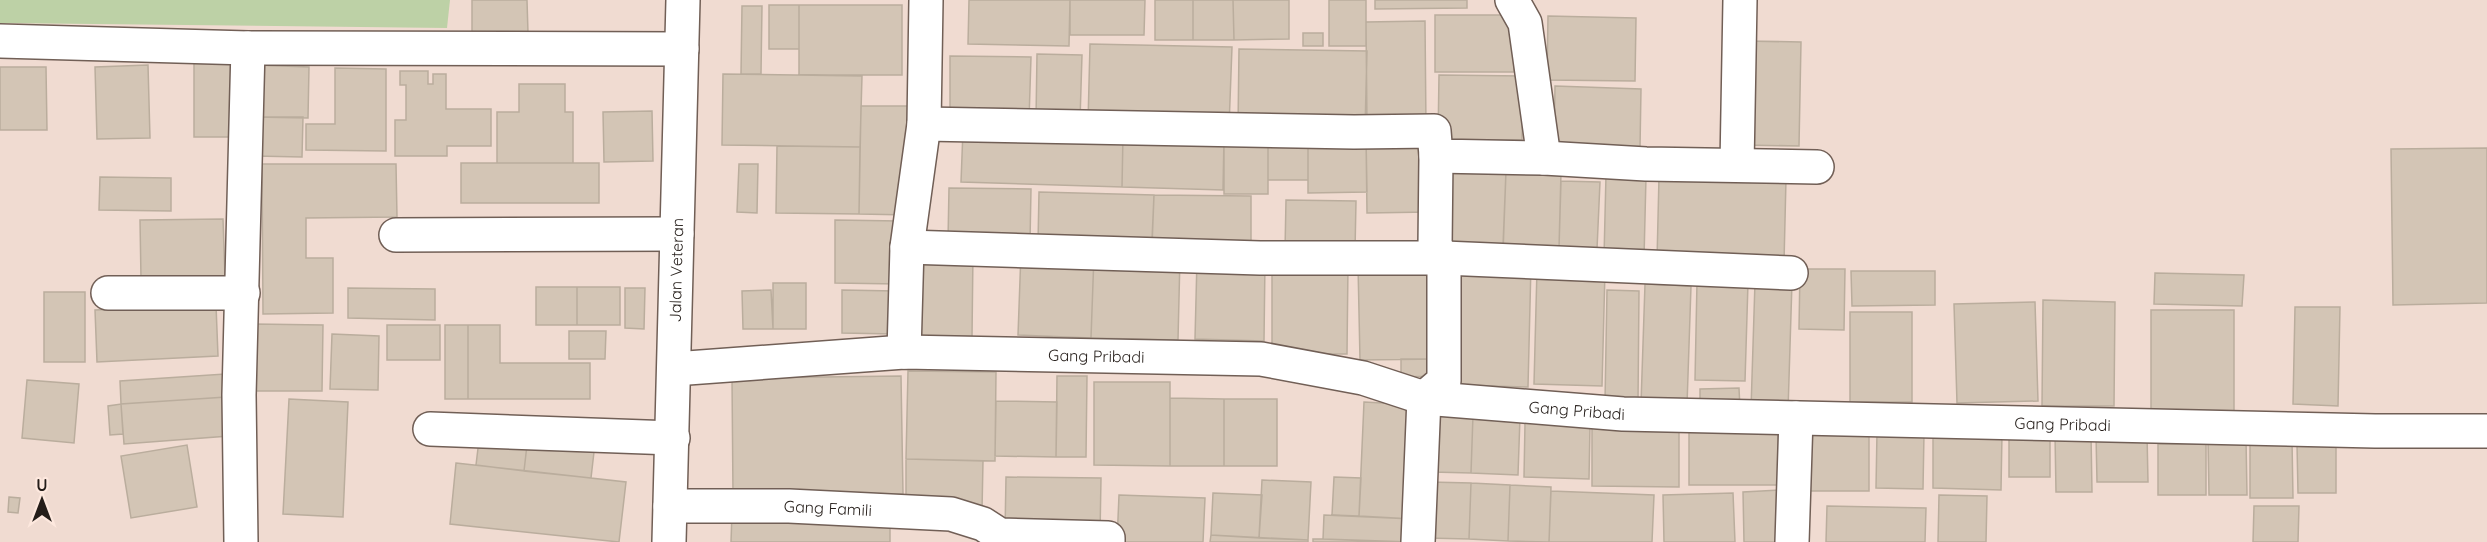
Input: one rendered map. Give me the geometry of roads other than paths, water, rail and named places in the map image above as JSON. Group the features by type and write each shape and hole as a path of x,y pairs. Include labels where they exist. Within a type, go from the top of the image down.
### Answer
{"street":[{"name":"Jalan Veteran","path":"669,542 683,0"},
{"path":"904,352 907,247 924,123 926,0"},
{"path":"1512,0 1525,23 1544,158"},
{"path":"1737,165 1740,0"},
{"path":"0,41 248,48 682,49"},
{"path":"241,542 239,395 248,48"},
{"path":"924,123 1354,132 1434,131 1435,247 1444,258 1444,381 1424,398 1418,542"},
{"path":"1436,156 1544,158 1646,164 1817,167"},
{"path":"396,235 677,234"},
{"path":"907,247 1260,258 1444,258 1791,273"},
{"path":"108,293 243,293"},
{"name":"Gang Pribadi","path":"674,369 904,352 1261,359 1363,378 1424,398 1623,414 2375,431 2487,431"},
{"path":"1792,542 1796,418"},
{"path":"430,429 673,438"},
{"name":"Gang Famili","path":"670,506 876,509 951,514 983,524 999,536 1108,538 1108,542"}]}
